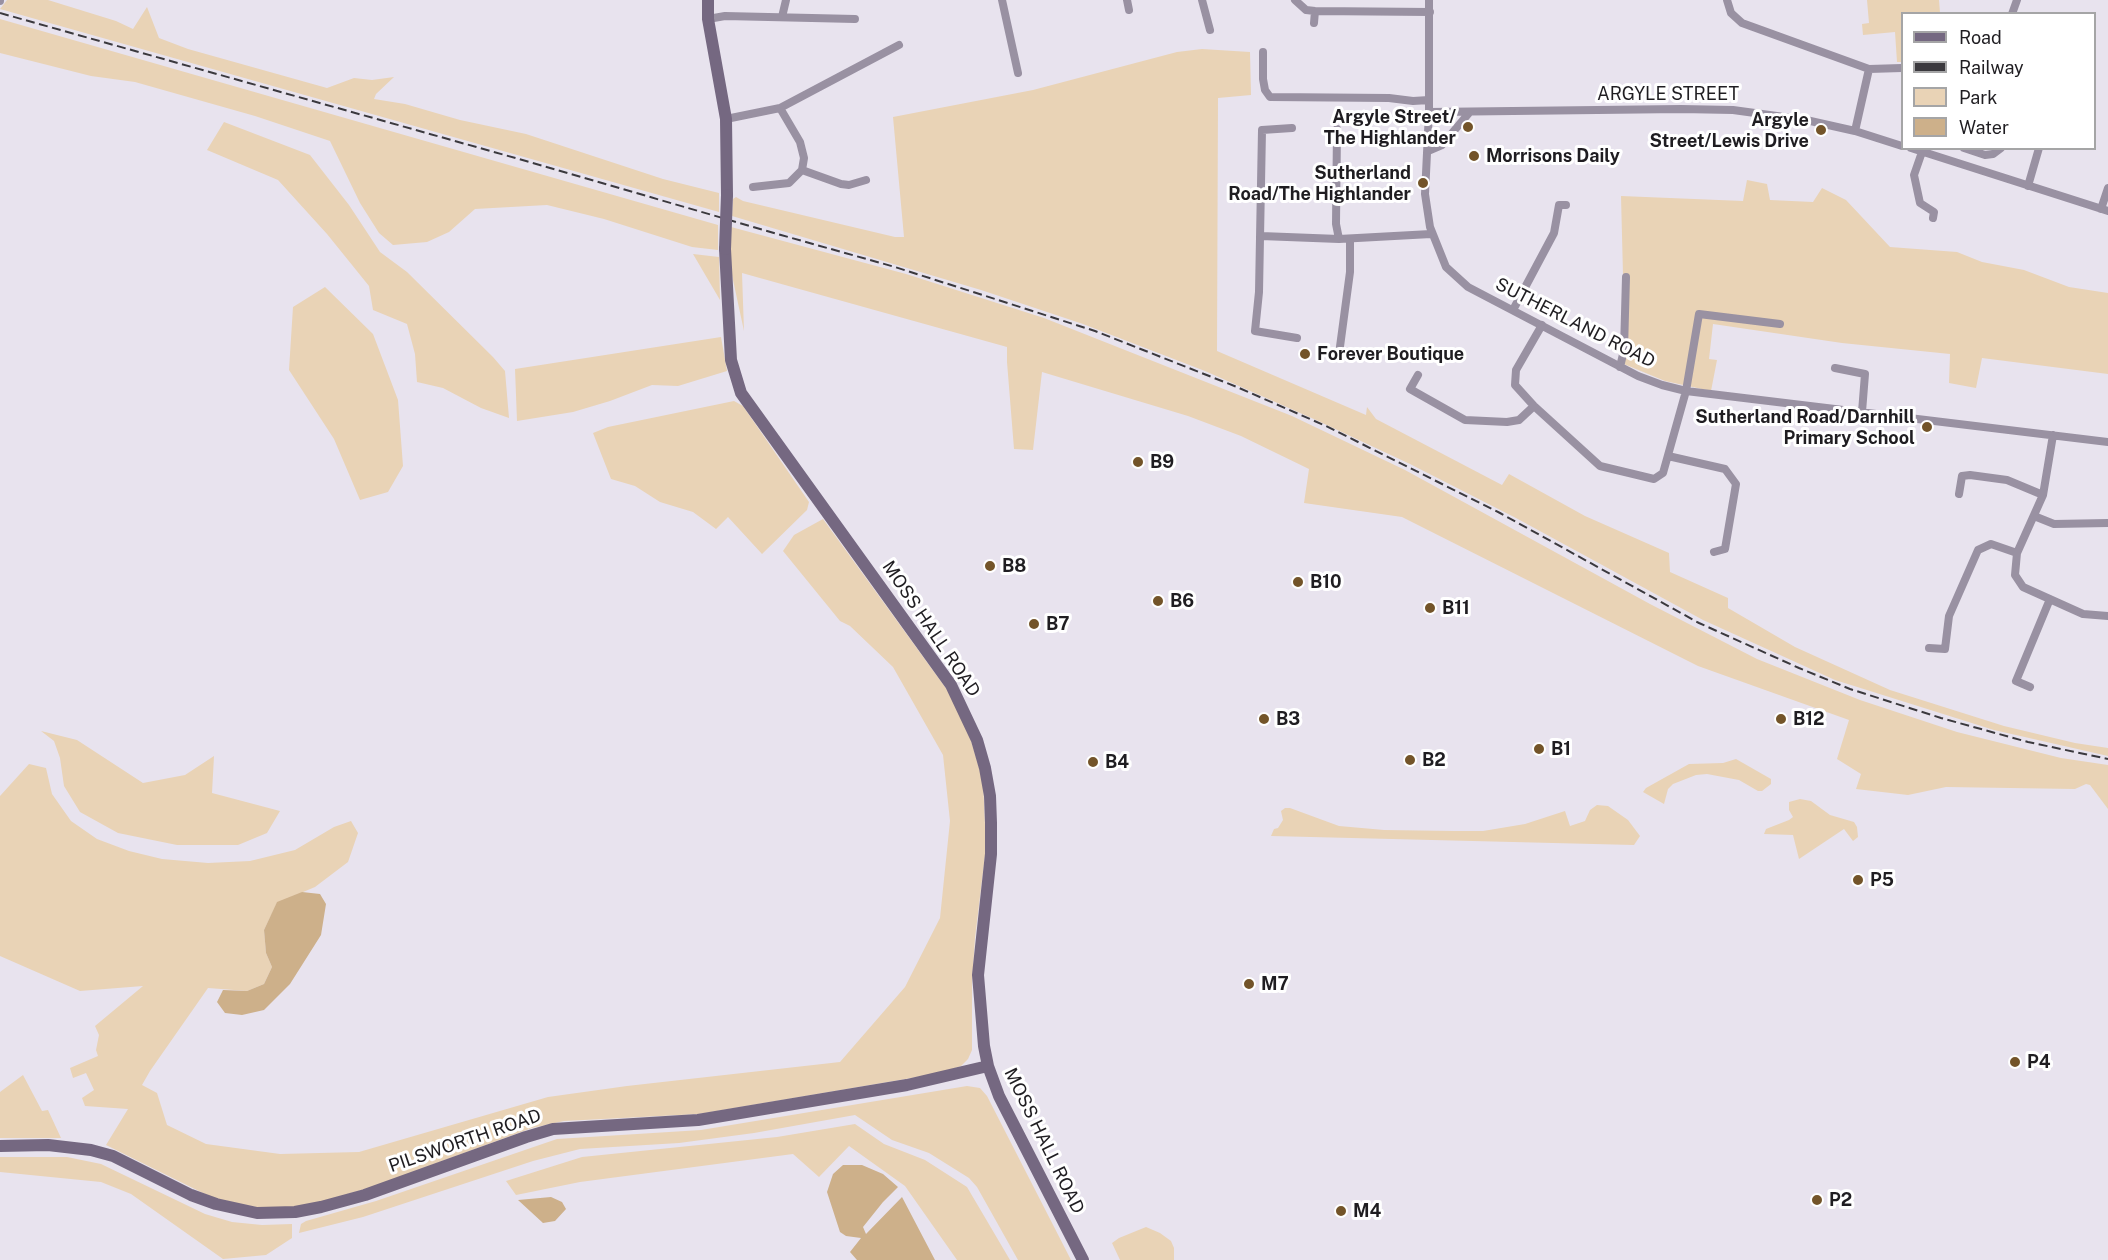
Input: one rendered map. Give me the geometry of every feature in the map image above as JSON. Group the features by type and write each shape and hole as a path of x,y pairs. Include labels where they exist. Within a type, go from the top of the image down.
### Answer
{"street":[{"name":"MOSS HALL ROAD","path":"708,0 708,19 726,119 725,249 731,360 741,393 951,685 977,740 985,768 992,823 991,855 978,975 988,1066 999,1096 1083,1260"},
{"path":"782,17 786,0"},
{"path":"1002,0 1018,73"},
{"path":"1127,0 1129,10"},
{"path":"1202,0 1210,30"},
{"path":"1294,0 1306,10 1315,11 1430,12"},
{"name":"SUTHERLAND ROAD","path":"1429,0 1429,112 1425,194 1431,234 1446,267 1468,287 1620,366 1662,385 1686,391 2108,441"},
{"path":"1727,0 1731,13 1742,23 1869,69 1901,68"},
{"path":"1314,23 1315,11"},
{"path":"708,19 725,16 855,19"},
{"path":"726,119 780,108 899,45"},
{"path":"1263,52 1263,79 1269,97 1429,100"},
{"path":"1855,131 1869,69"},
{"path":"753,187 789,183 802,170 804,158 800,142 780,108"},
{"name":"ARGYLE STREET","path":"1429,112 1733,110 1806,120 1855,131 1901,146"},
{"path":"1428,151 1443,145 1469,113"},
{"path":"1292,129 1262,130 1259,292 1254,331 1297,338"},
{"path":"1337,129 1336,224 1340,239"},
{"path":"1916,150 2105,210 2108,188"},
{"path":"1970,150 1985,155 1993,154 1998,150"},
{"path":"2028,186 2038,150"},
{"path":"1922,152 1914,176 1920,203 1934,212 1933,218"},
{"path":"802,170 841,184 866,180"},
{"path":"1513,310 1554,233 1559,205 1566,205"},
{"path":"1261,236 1350,239 1431,234"},
{"path":"1325,352 1339,354 1350,272 1350,239"},
{"path":"1620,366 1624,350 1626,277"},
{"path":"1542,325 1516,370 1515,385 1534,406 1600,466 1654,479 1664,473 1686,391 1699,315 1780,324"},
{"path":"1835,368 1865,374 1862,412"},
{"path":"1418,375 1410,389 1465,420 1507,422 1519,420 1534,406"},
{"path":"2053,435 2043,495 2018,553 2015,575 2023,587 2050,600 2084,614 2108,616"},
{"path":"1668,456 1725,469 1736,484 1725,549 1714,552"},
{"path":"1959,494 1962,477 1970,475 2007,480 2043,495"},
{"path":"2034,516 2054,524 2108,523"},
{"path":"1929,648 1945,649 1949,618 1978,550 1991,544 2018,553"},
{"path":"2030,687 2016,681 2050,600"},
{"name":"PILSWORTH ROAD","path":"0,1146 48,1146 91,1150 113,1156 191,1195 216,1204 235,1210 277,1213 321,1208 344,1201 553,1129 698,1120 907,1085 988,1066"}],"green space":[{"path":"7,0 48,0 116,21 133,29 147,7 159,38 188,49 327,88 354,78 372,80 394,77 376,94 374,99 405,104 460,120 526,134 663,179 719,193 719,212 0,9"},
{"path":"1867,0 1939,0 1940,12 1901,12 1901,62 1897,62 1895,32 1863,35 1862,24 1869,23"},
{"path":"0,19 718,225 718,250 692,247 604,219 547,205 475,209 449,232 427,242 393,245 379,233 360,203 330,141 255,116 135,82 91,76 0,53"},
{"path":"1202,49 1250,52 1251,95 1218,98 1217,351 1366,415 1367,407 1376,419 1502,485 1509,474 1585,516 1669,553 1670,572 1728,598 1728,608 1795,647 1890,690 2004,726 2075,743 2108,748 2108,756 1994,730 1835,680 1703,620 1516,518 1410,464 1205,371 1083,324 981,290 732,216 733,199 736,197 743,201 895,237 904,237 893,117 1033,90 1177,52"},
{"path":"224,122 310,155 349,205 380,252 407,272 505,371 509,418 481,408 443,388 417,382 415,354 407,324 373,310 369,286 327,234 278,180 207,150"},
{"path":"1747,180 1767,184 1770,200 1813,202 1822,188 1846,200 1890,247 1957,252 1982,262 2024,270 2069,287 2108,293 2108,374 1982,358 1976,388 1949,383 1950,354 1842,343 1713,324 1709,359 1717,360 1711,391 1665,381 1619,362 1623,275 1621,196 1743,201"},
{"path":"731,227 906,274 1044,318 1292,416 1405,470 1650,604 1757,659 1860,700 1957,732 2061,758 2108,765 2108,809 2090,785 2086,784 2075,789 1946,787 1908,795 1856,789 1861,774 1837,759 1849,720 1698,666 1402,517 1304,503 1309,469 1241,436 1188,416 1042,372 1033,450 1014,449 1007,347 742,273 744,331 730,266"},
{"path":"693,254 719,257 720,300"},
{"path":"325,287 373,334 398,400 403,466 388,492 360,500 334,439 289,370 293,307"},
{"path":"721,337 727,371 678,386 652,385 573,412 517,421 515,369"},
{"path":"734,401 743,406 809,502 807,510 762,554 728,517 716,529 693,512 660,502 635,486 611,479 593,433 608,427"},
{"path":"823,519 953,698 967,727 983,781 986,847 975,938 972,982 972,1050 968,1059 961,1066 941,1073 699,1114 564,1121 532,1128 372,1187 294,1207 260,1208 213,1198 106,1145 128,1109 85,1106 82,1098 94,1090 86,1073 73,1078 70,1068 98,1056 96,1050 99,1035 95,1026 143,986 80,991 0,956 0,796 29,764 46,768 52,794 71,821 97,839 129,851 162,859 208,863 250,861 295,850 334,827 351,821 358,833 348,862 315,887 277,903 264,930 266,953 272,967 264,984 247,991 208,988 142,1085 157,1093 167,1125 206,1144 280,1154 359,1152 548,1097 840,1062 905,987 940,918 950,821 943,755 893,667 850,626 840,621 783,551 794,535"},
{"path":"41,731 77,740 143,783 185,775 214,756 212,793 280,811 267,833 238,845 177,845 118,833 80,812 64,786 60,758 54,741"},
{"path":"1736,759 1771,779 1771,784 1762,791 1758,791 1739,780 1707,774 1696,775 1673,784 1668,789 1664,804 1643,792 1646,788 1689,764 1723,763"},
{"path":"1800,799 1811,801 1830,815 1854,822 1858,837 1853,841 1844,829 1799,859 1793,835 1764,834 1766,829 1793,817 1789,810 1789,802"},
{"path":"1597,805 1608,806 1628,820 1640,836 1634,845 1271,836 1283,820 1281,811 1285,808 1339,826 1384,830 1483,831 1525,824 1565,811 1570,826 1585,821 1590,810"},
{"path":"23,1075 42,1111 48,1110 61,1138 0,1138 0,1092"},
{"path":"967,1086 980,1088 987,1096 1071,1260 1018,1260 977,1187 969,1178 929,1153 892,1140 855,1115 754,1133 679,1143 580,1149 533,1161 363,1217 299,1233 301,1224 306,1221 376,1201 557,1139 701,1130"},
{"path":"855,1124 884,1144 925,1160 967,1187 1010,1260 957,1260 905,1186 849,1146 819,1177 793,1154 580,1182 516,1195 506,1181 582,1157 777,1137"},
{"path":"0,1157 67,1157 101,1164 205,1214 232,1222 262,1225 292,1224 292,1238 266,1255 223,1259 131,1194 101,1182 0,1172"},
{"path":"1146,1227 1171,1241 1174,1248 1174,1260 1120,1260 1112,1243"}],"water":[{"path":"302,892 320,894 326,904 321,935 290,984 264,1010 242,1015 225,1013 217,1002 223,990 247,991 264,984 272,967 266,953 264,930 277,902"},
{"path":"843,1165 862,1165 883,1174 898,1187 863,1227 866,1234 902,1197 935,1260 857,1260 850,1252 861,1238 846,1236 840,1232 827,1192 833,1174"},
{"path":"551,1197 562,1202 566,1209 555,1221 543,1223 518,1200"}],"railway":[{"path":"0,13 895,267 1095,331 1237,387 1326,426 1500,513 1699,623 1799,668 1850,689 1941,718 2028,742 2108,759"}],"place":[{"name":"Argyle Street/ The Highlander","path":"1468,127"},
{"name":"Argyle Street/Lewis Drive","path":"1821,130"},
{"name":"Morrisons Daily","path":"1474,156"},
{"name":"Sutherland Road/The Highlander","path":"1423,183"},
{"name":"Forever Boutique","path":"1305,354"},
{"name":"Sutherland Road/Darnhill Primary School","path":"1927,427"},
{"name":"B9","path":"1138,462"},
{"name":"B8","path":"990,566"},
{"name":"B10","path":"1298,582"},
{"name":"B6","path":"1158,601"},
{"name":"B11","path":"1430,608"},
{"name":"B7","path":"1034,624"},
{"name":"B3","path":"1264,719"},
{"name":"B12","path":"1781,719"},
{"name":"B1","path":"1539,749"},
{"name":"B2","path":"1410,760"},
{"name":"B4","path":"1093,762"},
{"name":"P5","path":"1858,880"},
{"name":"M7","path":"1249,984"},
{"name":"P4","path":"2015,1062"},
{"name":"P2","path":"1817,1200"},
{"name":"M4","path":"1341,1211"}]}
